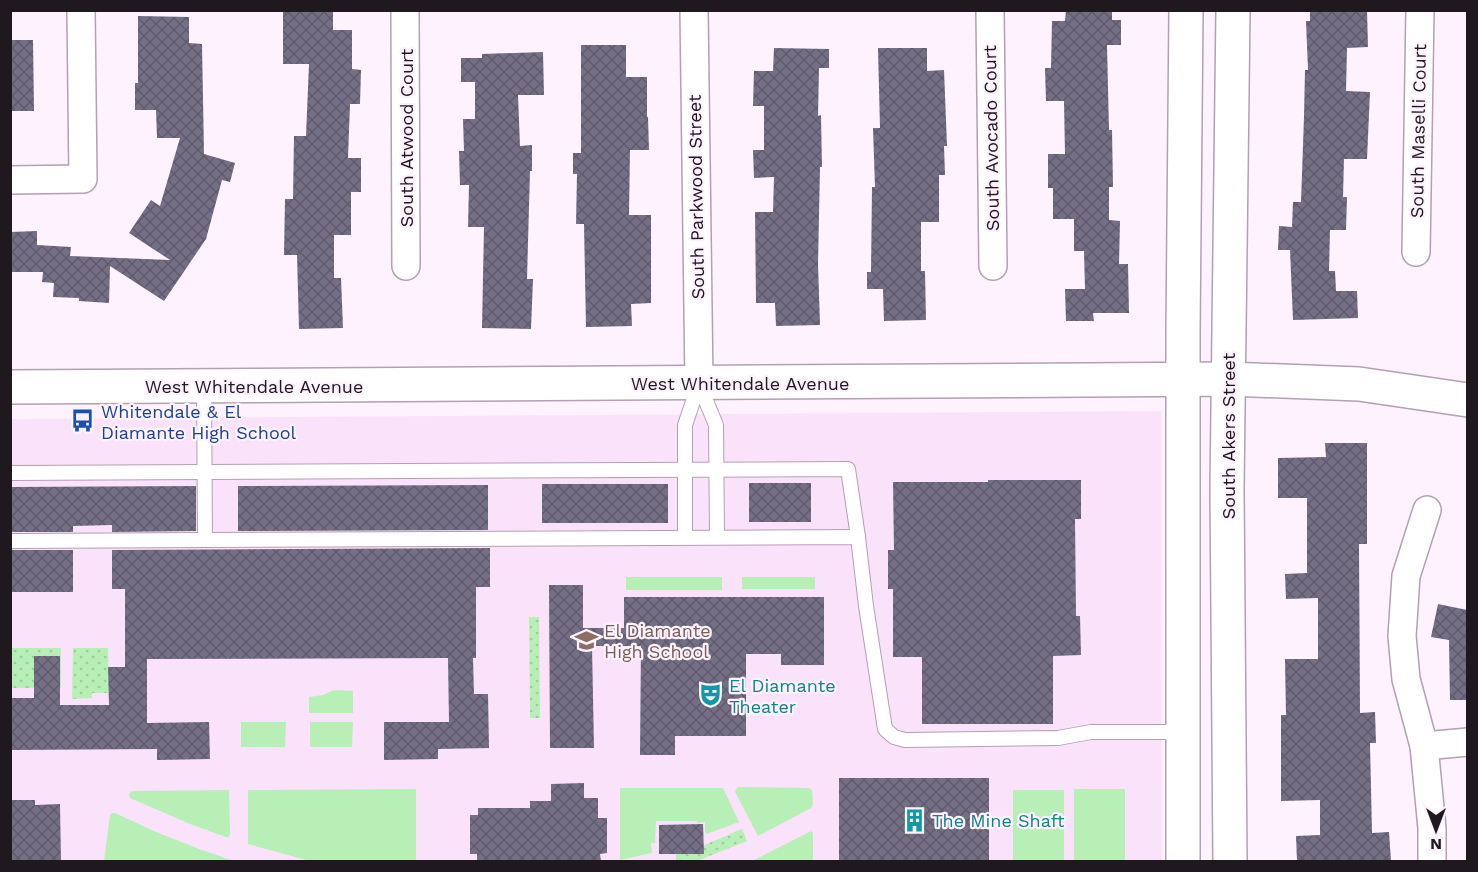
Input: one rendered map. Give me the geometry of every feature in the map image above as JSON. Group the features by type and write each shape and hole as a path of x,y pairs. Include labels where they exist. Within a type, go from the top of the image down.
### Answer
{"main road":[{"path":"1183,861 1186,10"},
{"name":"South Akers Street","path":"1230,861 1228,592 1233,10"},
{"name":"West Whitendale Avenue","path":"10,387 1229,379 1359,384 1467,400"}],"street":[{"path":"10,180 83,179 81,10"},
{"name":"South Atwood Court","path":"405,10 406,266"},
{"name":"South Parkwood Street","path":"694,10 699,384"},
{"name":"South Avocado Court","path":"990,10 993,266"},
{"name":"South Maselli Court","path":"1416,252 1420,10"},
{"path":"1427,510 1406,576 1402,636 1406,679 1424,746 1432,828 1432,861"},
{"path":"1424,746 1467,742"}],"lane":[{"path":"685,537 684,425 699,384"},
{"path":"699,384 716,425 717,537"},
{"path":"204,386 205,540"},
{"path":"10,473 848,468 885,729 894,737 905,740 1058,738 1091,732 1183,732"},
{"path":"10,541 858,537"}],"shaded area":[{"name":"El Diamante High School","path":"1161,411 1162,861 11,861 10,419"}],"green space":[{"path":"626,577 722,577 722,590 626,590"},
{"path":"742,577 815,577 815,589 742,589"},
{"path":"529,617 539,617 540,718 530,718"},
{"path":"11,648 61,648 61,688 11,688"},
{"path":"73,648 108,648 109,693 92,693 92,698 72,699"},
{"path":"334,690 353,691 353,713 309,713 309,697 323,695"},
{"path":"241,722 286,722 285,747 241,747"},
{"path":"310,722 353,722 352,747 310,747"},
{"path":"738,787 809,788 812,790 813,804 811,808 758,836 735,792"},
{"path":"620,788 723,788 739,822 707,834 705,822 656,821 655,843 651,843 652,853 620,860"},
{"path":"416,789 416,861 310,861 248,844 248,790"},
{"path":"1074,789 1125,789 1125,861 1074,861"},
{"path":"229,790 229,837 190,824 130,798 129,794 132,791"},
{"path":"1013,790 1064,790 1064,861 1013,861"},
{"path":"112,813 156,832 234,861 104,861"},
{"path":"742,829 747,841 697,861 676,862 676,854"},
{"path":"811,831 813,833 813,861 752,861"}],"building":[{"path":"283,10 333,10 333,30 352,30 352,69 361,70 360,104 350,104 348,158 361,158 361,192 351,192 351,235 334,235 334,278 341,278 343,328 299,329 297,255 284,255 285,199 293,199 294,136 306,136 309,64 283,64"},
{"path":"1066,10 1112,10 1112,20 1121,20 1121,45 1107,45 1113,187 1109,187 1109,220 1120,221 1119,264 1128,264 1129,313 1093,313 1094,321 1066,321 1065,289 1085,289 1084,251 1074,251 1074,219 1053,219 1053,188 1048,188 1048,154 1065,154 1064,101 1046,101 1045,68 1051,68 1052,21 1065,21"},
{"path":"1310,10 1367,10 1368,47 1347,48 1346,91 1370,92 1367,159 1344,159 1343,197 1347,197 1346,230 1330,230 1329,271 1335,271 1336,291 1357,291 1358,318 1293,320 1290,250 1278,250 1279,226 1292,227 1293,202 1301,202 1305,70 1308,70 1306,21 1310,21"},
{"path":"138,16 189,17 189,43 202,44 204,154 235,163 230,182 222,180 206,239 164,301 110,266 109,303 53,297 54,283 42,282 43,272 10,272 10,232 37,231 37,245 71,247 70,256 170,260 129,233 151,200 160,206 180,138 157,138 156,110 135,110 135,83 138,83"},
{"path":"10,40 33,40 34,111 10,111"},
{"path":"581,45 626,45 626,77 647,77 649,150 630,150 629,215 651,215 651,303 631,304 632,326 586,327 584,224 576,224 577,174 573,174 573,153 581,153"},
{"path":"774,48 829,49 829,68 819,68 818,116 821,115 822,167 820,167 818,264 820,325 776,326 775,303 756,303 755,212 773,212 774,177 754,178 753,150 764,150 764,106 753,106 754,71 773,71"},
{"path":"878,48 927,48 927,71 944,70 947,146 944,146 945,175 939,175 939,222 921,222 921,271 925,271 926,320 884,321 883,289 867,289 867,272 871,272 872,187 875,187 873,128 880,128"},
{"path":"543,52 544,95 518,95 520,146 532,145 527,279 533,279 531,329 482,328 484,227 468,227 469,185 460,185 459,151 464,151 463,119 475,119 475,82 461,82 461,58 482,58 482,54"},
{"path":"1325,443 1367,443 1367,544 1359,544 1360,713 1375,712 1376,743 1370,743 1372,833 1389,832 1391,861 1297,861 1296,836 1320,835 1320,800 1281,801 1281,715 1286,715 1285,659 1318,659 1318,598 1286,599 1285,574 1307,573 1307,498 1278,498 1278,458 1326,457"},
{"path":"988,480 1081,480 1081,519 1075,519 1076,616 1080,616 1081,655 1053,656 1053,724 922,724 922,657 893,657 893,589 888,589 888,550 894,550 893,482 988,482"},
{"path":"749,483 811,483 811,522 749,522"},
{"path":"542,484 668,484 668,523 542,523"},
{"path":"488,485 488,530 238,531 238,486"},
{"path":"196,486 196,531 112,532 112,525 73,526 73,532 10,532 10,487"},
{"path":"490,548 490,587 476,587 476,658 473,658 474,694 488,694 489,748 438,749 438,759 384,760 384,722 449,722 448,658 147,659 147,723 209,722 210,759 157,760 157,749 11,750 11,698 34,698 34,656 60,656 60,705 109,705 108,667 125,667 125,589 112,589 112,550"},
{"path":"10,550 73,550 73,592 10,592"},
{"path":"549,585 583,585 583,628 624,628 624,597 824,597 824,665 781,665 781,654 746,654 746,736 675,736 675,755 640,755 641,646 592,646 594,748 550,748"},
{"path":"1438,604 1467,610 1467,700 1450,700 1449,640 1431,637"},
{"name":"The Mine Shaft","path":"839,778 989,778 989,861 839,861"},
{"path":"584,783 584,798 598,798 598,818 607,818 607,853 600,854 601,861 477,861 477,854 470,854 470,815 478,815 478,808 530,808 530,801 551,801 551,784"},
{"path":"10,800 35,800 35,805 60,804 61,861 10,861"},
{"path":"703,824 704,854 659,854 659,825"}],"place":[{"name":"Whitendale & El Diamante High School","path":"83,421"},
{"name":"El Diamante High School","path":"586,640"},
{"name":"El Diamante Theater","path":"711,695"},
{"name":"The Mine Shaft","path":"914,820"}]}
